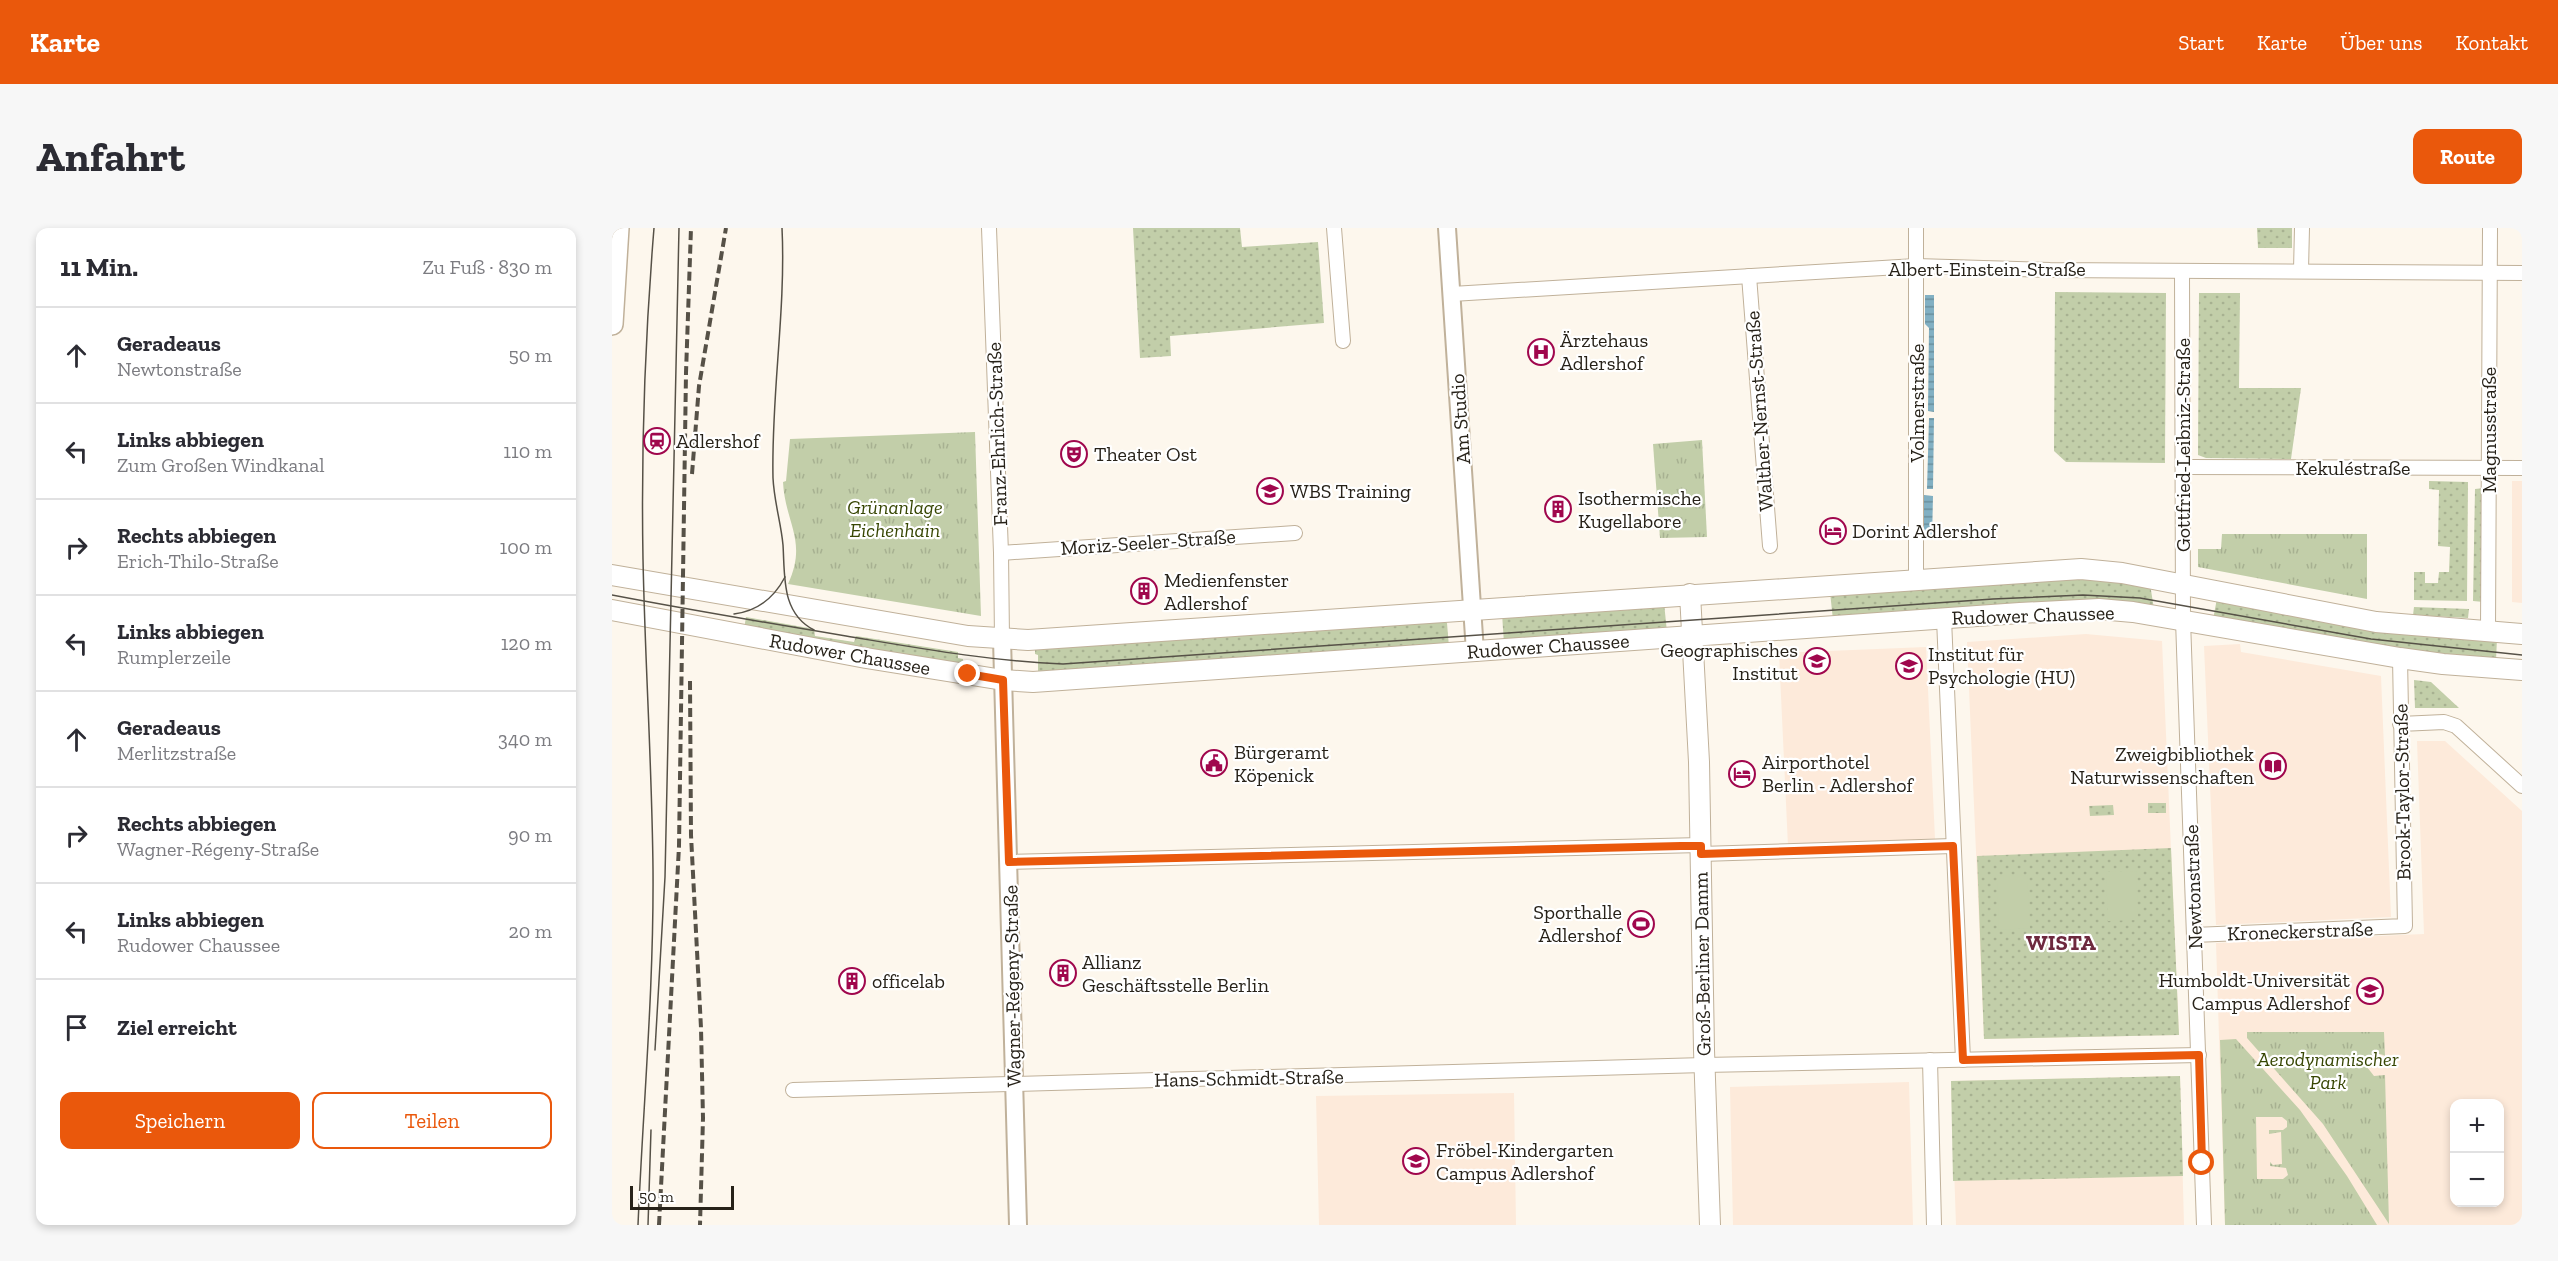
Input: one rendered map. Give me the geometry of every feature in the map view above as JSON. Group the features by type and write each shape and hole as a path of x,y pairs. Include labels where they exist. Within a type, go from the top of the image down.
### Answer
{"main road":[{"path":"612,324 618,228"},
{"name":"Rudower Chaussee","path":"612,575 891,623 1002,639 1038,640 2081,569 2122,573 2376,622 2522,634"},
{"name":"Groß-Berliner Damm","path":"1690,594 1701,850 1704,1065 1710,1225"},
{"name":"Rudower Chaussee","path":"612,610 866,658 1003,680 1033,682 2099,609 2183,620 2400,658 2522,670"}],"street":[{"name":"Franz-Ehrlich-Straße","path":"989,228 1002,639"},
{"path":"1334,228 1343,341"},
{"name":"Am Studio","path":"1447,228 1475,652"},
{"name":"Volmerstraße","path":"1916,228 1916,579"},
{"path":"2301,270 2302,228"},
{"name":"Magnusstraße","path":"2488,631 2490,228"},
{"name":"Albert-Einstein-Straße","path":"1452,294 1916,267 2522,273"},
{"name":"Gottfried-Leibniz-Straße","path":"2182,270 2183,620"},
{"name":"Walther-Nernst-Straße","path":"1749,276 1770,546"},
{"name":"Kekuléstraße","path":"2184,467 2522,468"},
{"name":"Moriz-Seeler-Straße","path":"1001,553 1295,533"},
{"path":"1944,619 1963,1060"},
{"name":"Newtonstraße","path":"2183,620 2204,1225"},
{"name":"Wagner-Régeny-Straße","path":"1002,639 1018,1225"},
{"name":"Brook-Taylor-Straße","path":"2400,658 2405,926"},
{"path":"2400,724 2444,722 2456,726 2522,786"},
{"path":"1009,862 1953,846"},
{"name":"Kroneckerstraße","path":"2194,935 2405,926"},
{"name":"Hans-Schmidt-Straße","path":"793,1089 1014,1085 1704,1065 2199,1055"},
{"path":"1930,1060 1934,1225"}],"shaded area":[{"path":"2512,481 2522,481 2522,603 2512,602"},
{"name":"Humboldt-Universität Campus Adlershof","path":"2086,634 2162,641 2179,1035 1984,1039 1967,642"},
{"name":"Humboldt-Universität Campus Adlershof","path":"2240,644 2241,652 2381,676 2391,917 2216,925 2204,646"},
{"path":"1926,647 1935,839 1788,846 1779,653"},
{"name":"Humboldt-Universität Campus Adlershof","path":"2417,741 2445,741 2522,811 2522,1225 2225,1225 2216,943 2424,934"},
{"path":"2180,1076 2184,1225 1956,1225 1951,1081"},
{"path":"1909,1082 1913,1225 1733,1225 1730,1087"},
{"name":"Fröbel-Kindergarten Campus Adlershof","path":"1514,1093 1516,1225 1319,1225 1316,1096"}],"green space":[{"path":"1133,228 1240,228 1242,247 1318,242 1324,323 1170,336 1171,356 1140,358"},
{"path":"2257,228 2292,228 2292,248 2258,248"},
{"path":"2055,292 2166,293 2165,463 2066,462 2054,451"},
{"path":"2199,293 2240,293 2239,388 2301,388 2291,459 2206,458 2198,455"},
{"name":"Grünanlage Eichenhain","path":"975,432 981,616 788,584 796,556 794,532 783,482 786,481 790,439"},
{"path":"1702,440 1707,537 1660,538 1653,444"},
{"path":"2429,481 2468,482 2467,601 2414,600 2414,572 2425,572 2425,583 2438,583 2439,572 2449,572 2450,547 2438,546 2439,490 2429,489"},
{"path":"2484,488 2484,602 2473,601 2475,489"},
{"path":"2222,534 2367,534 2367,599 2198,567 2198,549 2221,549"},
{"path":"2094,577 2150,584 2154,609 1833,620 1830,592"},
{"path":"2217,598 2497,638 2496,661 2435,656 2213,620"},
{"path":"1664,603 1667,632 1504,643 1502,614"},
{"path":"2414,607 2469,609 2468,618 2413,615"},
{"path":"746,617 814,629 815,636 854,642 856,636 958,652 958,658 963,659 963,665 744,629"},
{"path":"1442,618 1447,623 1449,647 1038,675 1038,655 1035,654 1035,647"},
{"path":"2414,680 2431,682 2459,708 2415,708"},
{"path":"2121,750 2141,750 2141,759 2121,760"},
{"path":"2148,803 2166,803 2166,813 2148,813"},
{"path":"2113,805 2114,815 2090,816 2089,806"},
{"path":"2171,848 2179,1035 1984,1039 1977,856"},
{"path":"2136,871 2138,920 2108,921 2106,872"},
{"path":"2027,875 2030,928 1999,930 1997,876"},
{"name":"Aerodynamischer Park","path":"2247,1032 2384,1032 2385,1056 2378,1054 2373,1056 2367,1067 2374,1076 2385,1075 2389,1224 2323,1124 2247,1038"},
{"name":"Aerodynamischer Park","path":"2236,1039 2300,1110 2347,1176 2377,1225 2225,1225 2220,1040","holes":["2256,1117 2282,1117 2287,1121 2287,1127 2283,1130 2269,1130 2269,1134 2281,1132 2282,1164 2273,1165 2270,1162 2270,1166 2286,1168 2288,1175 2283,1179 2257,1179"]},
{"path":"2180,1076 2183,1176 1953,1181 1951,1081"}],"water":[{"path":"1925,295 1934,295 1934,412 1928,411 1929,328 1925,324"},
{"path":"1929,418 1934,418 1933,489 1927,489"},
{"path":"1924,495 1933,496 1932,540 1923,540"}],"tram line":[{"path":"638,1225 653,914 643,476 644,393 654,228"},
{"path":"655,1050 665,877 679,228"},
{"path":"782,228 782,290 774,416 773,478 782,537 787,593 796,614 803,623 814,630"},
{"path":"734,614 758,607 776,591 785,577"},
{"path":"612,595 927,649 1008,660 1063,664 1993,599 2083,595 2140,598 2371,639 2522,655"},
{"path":"648,1225 651,1130"}],"railway":[{"path":"659,1225 679,846 686,373 691,228"},
{"path":"692,474 699,386 726,228"},
{"path":"690,681 691,835 701,1028 703,1118 700,1225"}],"place":[{"name":"Ärztehaus Adlershof","path":"1541,352"},
{"name":"Adlershof","path":"657,441"},
{"name":"Theater Ost","path":"1074,454"},
{"name":"WBS Training","path":"1270,491"},
{"name":"Isothermische Kugellabore","path":"1558,509"},
{"name":"Dorint Adlershof","path":"1833,531"},
{"name":"Medienfenster Adlershof","path":"1144,591"},
{"name":"Geographisches Institut","path":"1817,661"},
{"name":"Institut für Psychologie (HU)","path":"1909,666"},
{"name":"Bürgeramt Köpenick","path":"1214,763"},
{"name":"Zweigbibliothek Naturwissenschaften","path":"2273,766"},
{"name":"Airporthotel Berlin - Adlershof","path":"1742,774"},
{"name":"Sporthalle Adlershof","path":"1641,924"},
{"name":"Allianz Geschäftsstelle Berlin","path":"1063,973"},
{"name":"officelab","path":"852,981"},
{"name":"Humboldt-Universität Campus Adlershof","path":"2370,991"},
{"name":"Fröbel-Kindergarten Campus Adlershof","path":"1416,1161"}],"district":[{"name":"WISTA","path":"2061,942"}],"route":[{"path":"968,674 1003,680 1009,862 1681,846 1701,846 1701,854 1953,846 1963,1060 2199,1055 2202,1163"}]}
